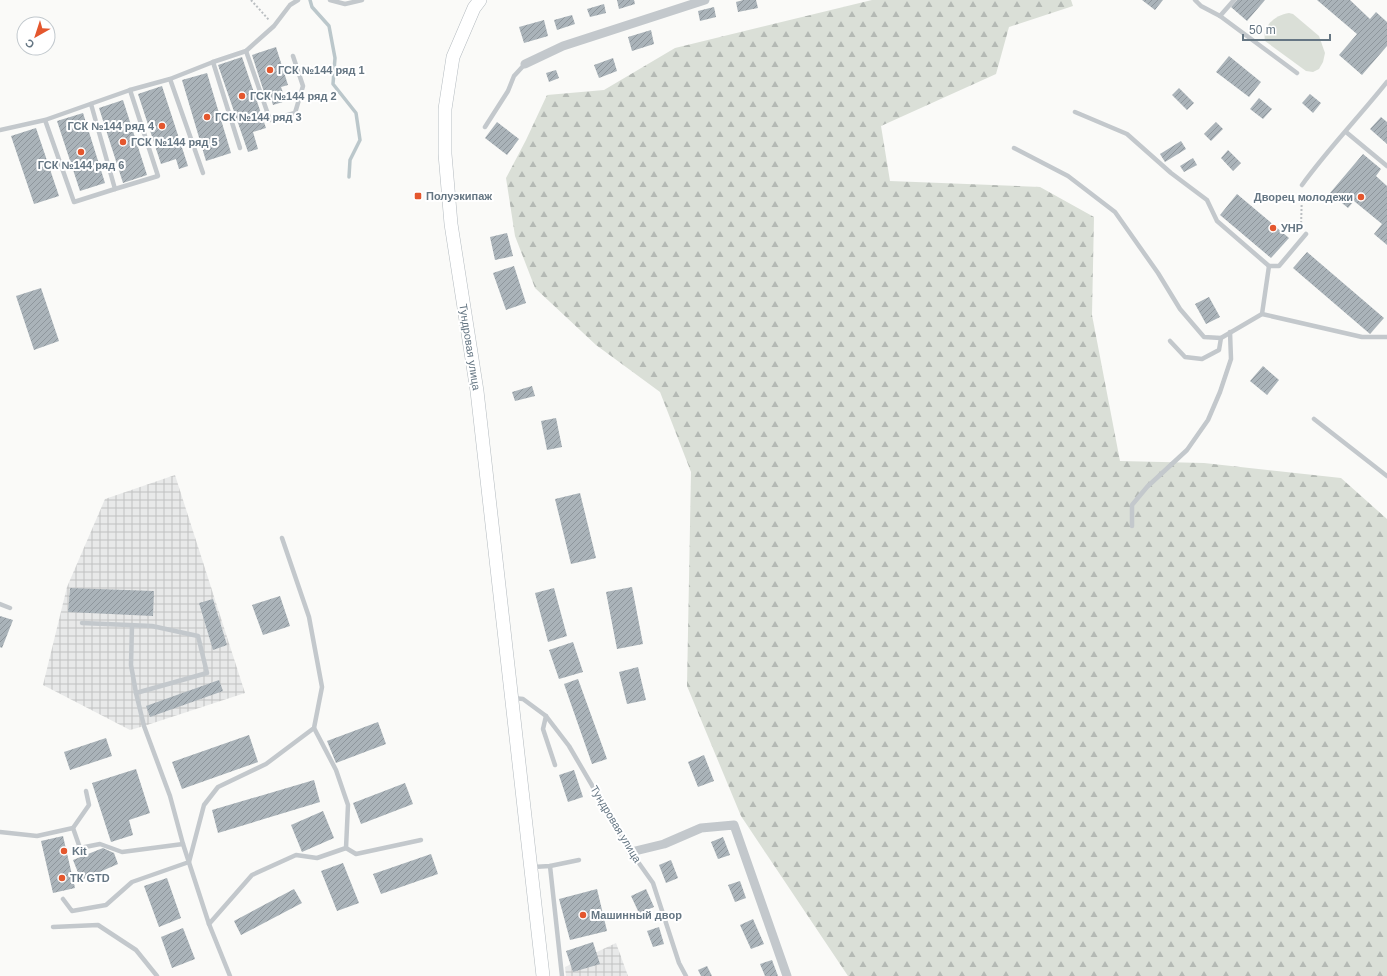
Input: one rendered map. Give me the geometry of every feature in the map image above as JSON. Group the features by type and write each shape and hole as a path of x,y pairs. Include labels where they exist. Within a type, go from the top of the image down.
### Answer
{"main road":[{"name":"Тундровая улица","path":"476,3 453,57 445,110 445,154 451,224 477,391 543,976"}],"street":[{"path":"526,64 563,46 705,0"},
{"path":"631,852 664,844 701,828 734,825 787,976"}],"lane":[{"path":"0,130 45,120 130,90 170,79 246,51 274,26 290,5 298,0"},
{"path":"330,0 344,4 362,0"},
{"path":"1195,0 1202,6 1220,16 1297,73"},
{"path":"1220,16 1234,0"},
{"path":"246,51 270,120 295,113 303,86 293,56"},
{"path":"213,62 240,148"},
{"path":"485,127 508,91 514,76 526,64"},
{"path":"170,79 203,174"},
{"path":"1302,185 1323,156 1346,132 1387,82"},
{"path":"45,120 74,202 158,176 130,90"},
{"path":"90,104 115,189"},
{"path":"1075,112 1127,134 1172,173 1207,200 1217,221 1269,266 1279,266 1303,232"},
{"path":"1346,132 1387,166"},
{"path":"1014,148 1068,176 1115,212 1158,273 1180,309 1204,336 1221,338 1262,314 1362,337 1387,337"},
{"path":"1262,314 1269,266"},
{"path":"1132,526 1132,505 1147,487 1187,450 1208,420 1232,359 1230,332"},
{"path":"1170,341 1185,357 1202,359 1219,350 1221,338"},
{"path":"1314,419 1387,476"},
{"path":"282,538 309,617 322,687 314,728 336,770 348,805 346,848"},
{"path":"0,604 10,608"},
{"path":"82,623 152,626 198,636 207,673 136,693"},
{"path":"132,625 131,665 144,726 170,796 209,924 230,976"},
{"name":"Тундровая улица","path":"512,698 522,699 546,716 569,746 631,852 653,883 679,963 686,976"},
{"path":"546,716 543,729 555,765"},
{"path":"189,862 204,805 218,787 266,764 314,728"},
{"path":"0,832 37,836 73,828 89,805 86,791"},
{"path":"73,828 80,848 100,844 122,852 184,844"},
{"path":"209,924 252,875 296,855 317,858 346,848 356,854 421,840"},
{"path":"531,867 550,866 579,860"},
{"path":"63,899 72,911 106,905 132,882 189,862"},
{"path":"550,866 562,976"},
{"path":"53,927 98,925 136,950 158,976"}],"path":[{"path":"251,0 274,26"},
{"path":"1302,185 1303,232"}],"shaded area":[{"path":"175,475 245,693 130,730 43,685 67,587 105,499"},
{"path":"616,943 628,976 566,976 565,967"}],"green space":[{"path":"872,0 1071,0 1073,6 1009,27 996,74 881,126 890,181 1040,187 1094,217 1092,315 1120,461 1204,463 1341,478 1387,519 1387,976 848,976 741,816 687,686 691,472 660,392 596,345 535,288 515,236 506,178 547,95 604,90 675,48"},
{"path":"1289,13 1293,14 1319,36 1325,53 1323,62 1319,69 1313,72 1306,71 1265,41 1266,31 1271,22 1279,16"}],"building":[{"path":"617,0 634,0 635,4 619,9"},
{"path":"743,0 756,0 758,8 738,12 736,2"},
{"path":"1142,0 1163,0 1155,10"},
{"path":"1237,0 1265,0 1247,21 1231,7"},
{"path":"1317,0 1350,0 1370,19 1376,12 1387,22 1387,46 1362,75 1339,55 1357,34"},
{"path":"604,4 606,13 590,17 587,9"},
{"path":"714,7 716,17 700,21 698,11"},
{"path":"572,15 575,24 557,30 554,20"},
{"path":"544,20 548,36 524,43 519,27"},
{"path":"651,30 654,44 632,51 628,37"},
{"name":"ГСК №144 ряд 1","path":"276,47 288,85 281,87 286,101 273,105 268,90 264,92 252,55"},
{"path":"1229,56 1261,82 1249,97 1216,72"},
{"name":"ГСК №144 ряд 2","path":"242,57 266,128 253,132 258,149 248,152 218,65"},
{"path":"613,58 617,71 599,78 594,65"},
{"path":"556,70 559,78 549,82 546,73"},
{"name":"ГСК №144 ряд 3","path":"207,73 231,153 206,161 182,80"},
{"name":"ГСК №144 ряд 4","path":"162,86 188,166 179,169 176,159 161,164 138,94"},
{"path":"1179,88 1194,103 1187,110 1172,95"},
{"path":"1310,94 1321,103 1313,113 1302,103"},
{"path":"1259,98 1272,109 1263,119 1250,109"},
{"name":"ГСК №144 ряд 5","path":"123,100 147,175 123,183 99,108"},
{"name":"ГСК №144 ряд 6","path":"83,113 105,183 80,191 57,121"},
{"path":"1381,117 1387,122 1387,144 1370,129"},
{"path":"497,122 519,139 507,155 485,138"},
{"path":"1216,122 1223,129 1211,141 1204,134"},
{"path":"36,128 59,196 34,204 11,136"},
{"path":"1181,141 1186,149 1165,162 1160,154"},
{"path":"1228,150 1241,163 1233,171 1221,158"},
{"name":"Дворец молодежи","path":"1363,154 1381,169 1376,176 1387,186 1387,245 1374,234 1382,224 1354,201 1348,208 1330,193"},
{"path":"1193,158 1197,165 1184,172 1180,166"},
{"path":"1237,194 1289,238 1271,258 1220,215"},
{"path":"507,233 513,256 495,260 490,237"},
{"path":"1307,252 1384,318 1370,334 1293,268"},
{"path":"514,266 526,303 506,310 493,273"},
{"path":"41,288 59,341 34,350 16,296"},
{"path":"1209,297 1220,317 1206,324 1195,304"},
{"path":"1263,366 1279,380 1267,395 1250,381"},
{"path":"532,386 535,396 515,401 512,392"},
{"path":"556,418 562,447 547,450 541,421"},
{"path":"580,493 596,558 571,564 555,499"},
{"path":"632,587 643,644 617,649 606,592"},
{"path":"70,588 154,591 153,616 68,612"},
{"path":"554,588 567,636 548,642 535,593"},
{"path":"280,596 290,626 263,635 252,605"},
{"path":"213,599 227,645 213,650 199,603"},
{"path":"0,616 13,620 2,648 0,647"},
{"path":"573,642 583,672 559,679 549,650"},
{"path":"638,667 646,700 627,704 619,672"},
{"path":"578,679 607,759 592,764 564,684"},
{"path":"219,680 223,691 150,717 146,706"},
{"path":"378,722 386,744 336,763 327,741"},
{"path":"249,735 258,762 182,789 172,762"},
{"path":"106,738 112,756 70,770 64,752"},
{"path":"704,755 714,781 698,787 688,762"},
{"path":"136,769 150,813 129,820 133,835 111,842 92,783"},
{"path":"574,770 583,797 568,802 559,775"},
{"path":"314,780 320,802 218,833 212,810"},
{"path":"405,783 413,804 361,824 353,803"},
{"path":"323,811 334,838 302,852 291,825"},
{"path":"63,836 75,888 53,893 41,841"},
{"path":"723,837 730,855 718,859 711,842"},
{"path":"103,848 114,853 118,864 81,880 73,860"},
{"path":"431,854 438,874 381,894 373,874"},
{"path":"671,860 678,878 666,883 659,865"},
{"path":"343,863 359,903 337,911 321,871"},
{"path":"167,878 181,918 159,927 144,886"},
{"path":"740,881 746,898 735,902 728,885"},
{"path":"294,889 302,903 241,935 234,921"},
{"name":"Машинный двор","path":"597,889 607,931 570,940 559,899"},
{"path":"646,889 654,907 639,913 631,896"},
{"path":"753,919 764,944 751,949 740,925"},
{"path":"659,927 664,944 653,947 647,931"},
{"path":"183,928 195,959 172,968 161,937"},
{"path":"593,942 600,964 573,972 566,951"},
{"path":"772,960 778,976 765,976 760,964"},
{"path":"707,966 712,976 701,976 698,970"}],"waterway":[{"path":"310,0 312,7 329,26 335,58 333,84 356,113 360,140 350,160 349,177"}],"place":[{"name":"ГСК №144 ряд 1","path":"270,70"},
{"name":"ГСК №144 ряд 2","path":"242,96"},
{"name":"ГСК №144 ряд 3","path":"207,117"},
{"name":"ГСК №144 ряд 4","path":"162,126"},
{"name":"ГСК №144 ряд 5","path":"123,142"},
{"name":"ГСК №144 ряд 6","path":"81,152"},
{"name":"Полуэкипаж","path":"418,196"},
{"name":"Дворец молодежи","path":"1361,197"},
{"name":"УНР","path":"1273,228"},
{"name":"Kit","path":"64,851"},
{"name":"ТК GTD","path":"62,878"},
{"name":"Машинный двор","path":"583,915"}]}
